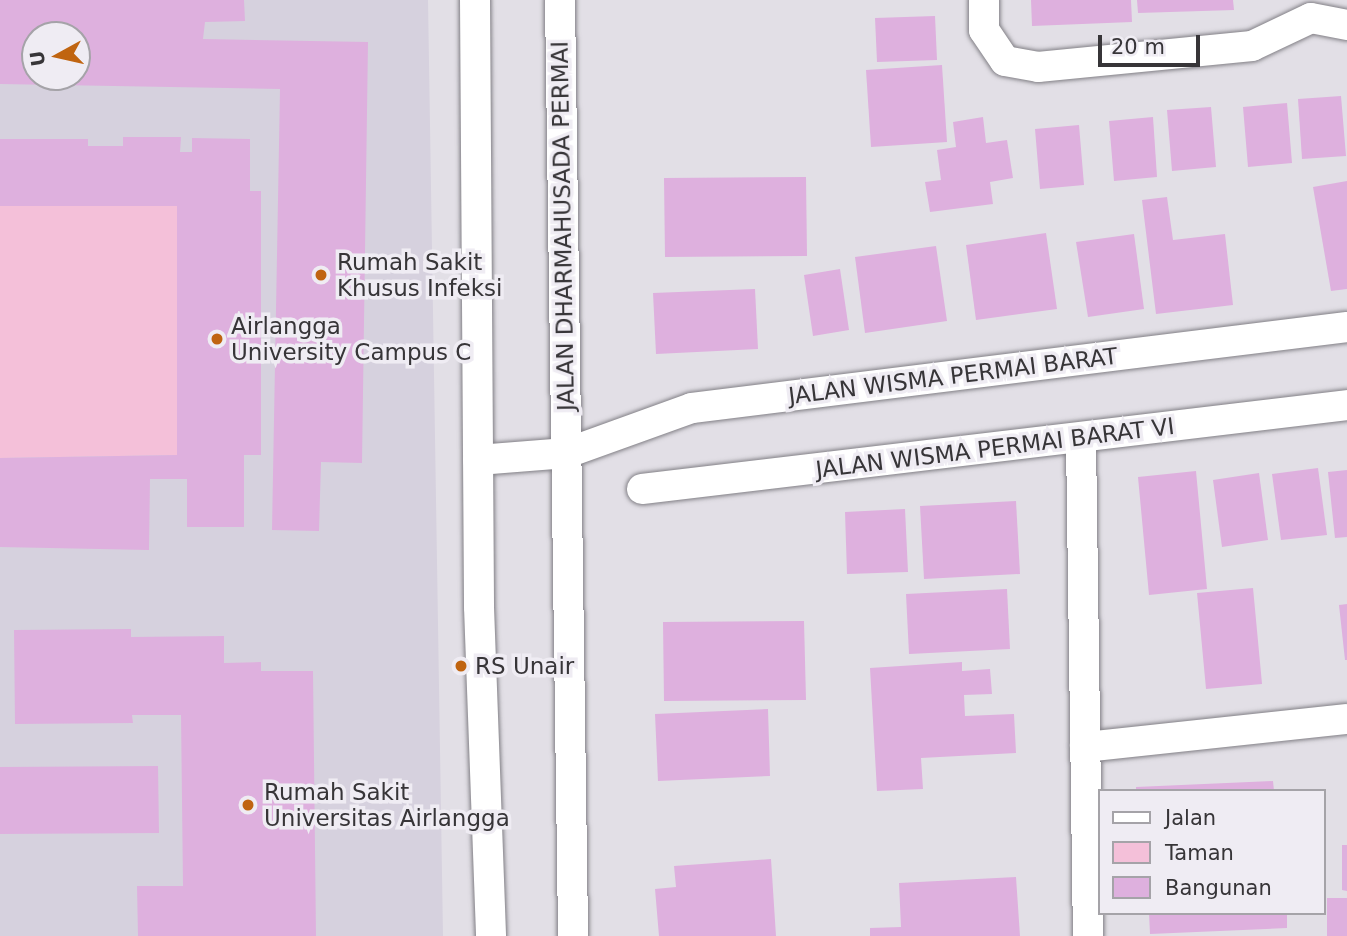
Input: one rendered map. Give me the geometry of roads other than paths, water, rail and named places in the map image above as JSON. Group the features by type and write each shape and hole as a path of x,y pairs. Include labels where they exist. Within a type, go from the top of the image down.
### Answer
{"street":[{"path":"475,0 478,460 491,936"},
{"name":"JALAN DHARMAHUSADA PERMAI","path":"560,0 573,936"},
{"path":"984,0 984,30 1005,61 1038,67 1252,46 1310,9 1347,25"},
{"name":"JALAN WISMA PERMAI BARAT","path":"566,453 692,408 1347,327"},
{"name":"JALAN WISMA PERMAI BARAT VI","path":"642,489 1081,439 1347,405"},
{"path":"1081,439 1088,936"},
{"path":"478,460 566,453"},
{"path":"1085,747 1347,719"}],"place":[{"name":"Rumah Sakit Khusus Infeksi","path":"321,275"},
{"name":"Airlangga University Campus C","path":"217,339"},
{"name":"RS Unair","path":"461,666"},
{"name":"Rumah Sakit Universitas Airlangga","path":"248,805"}]}
